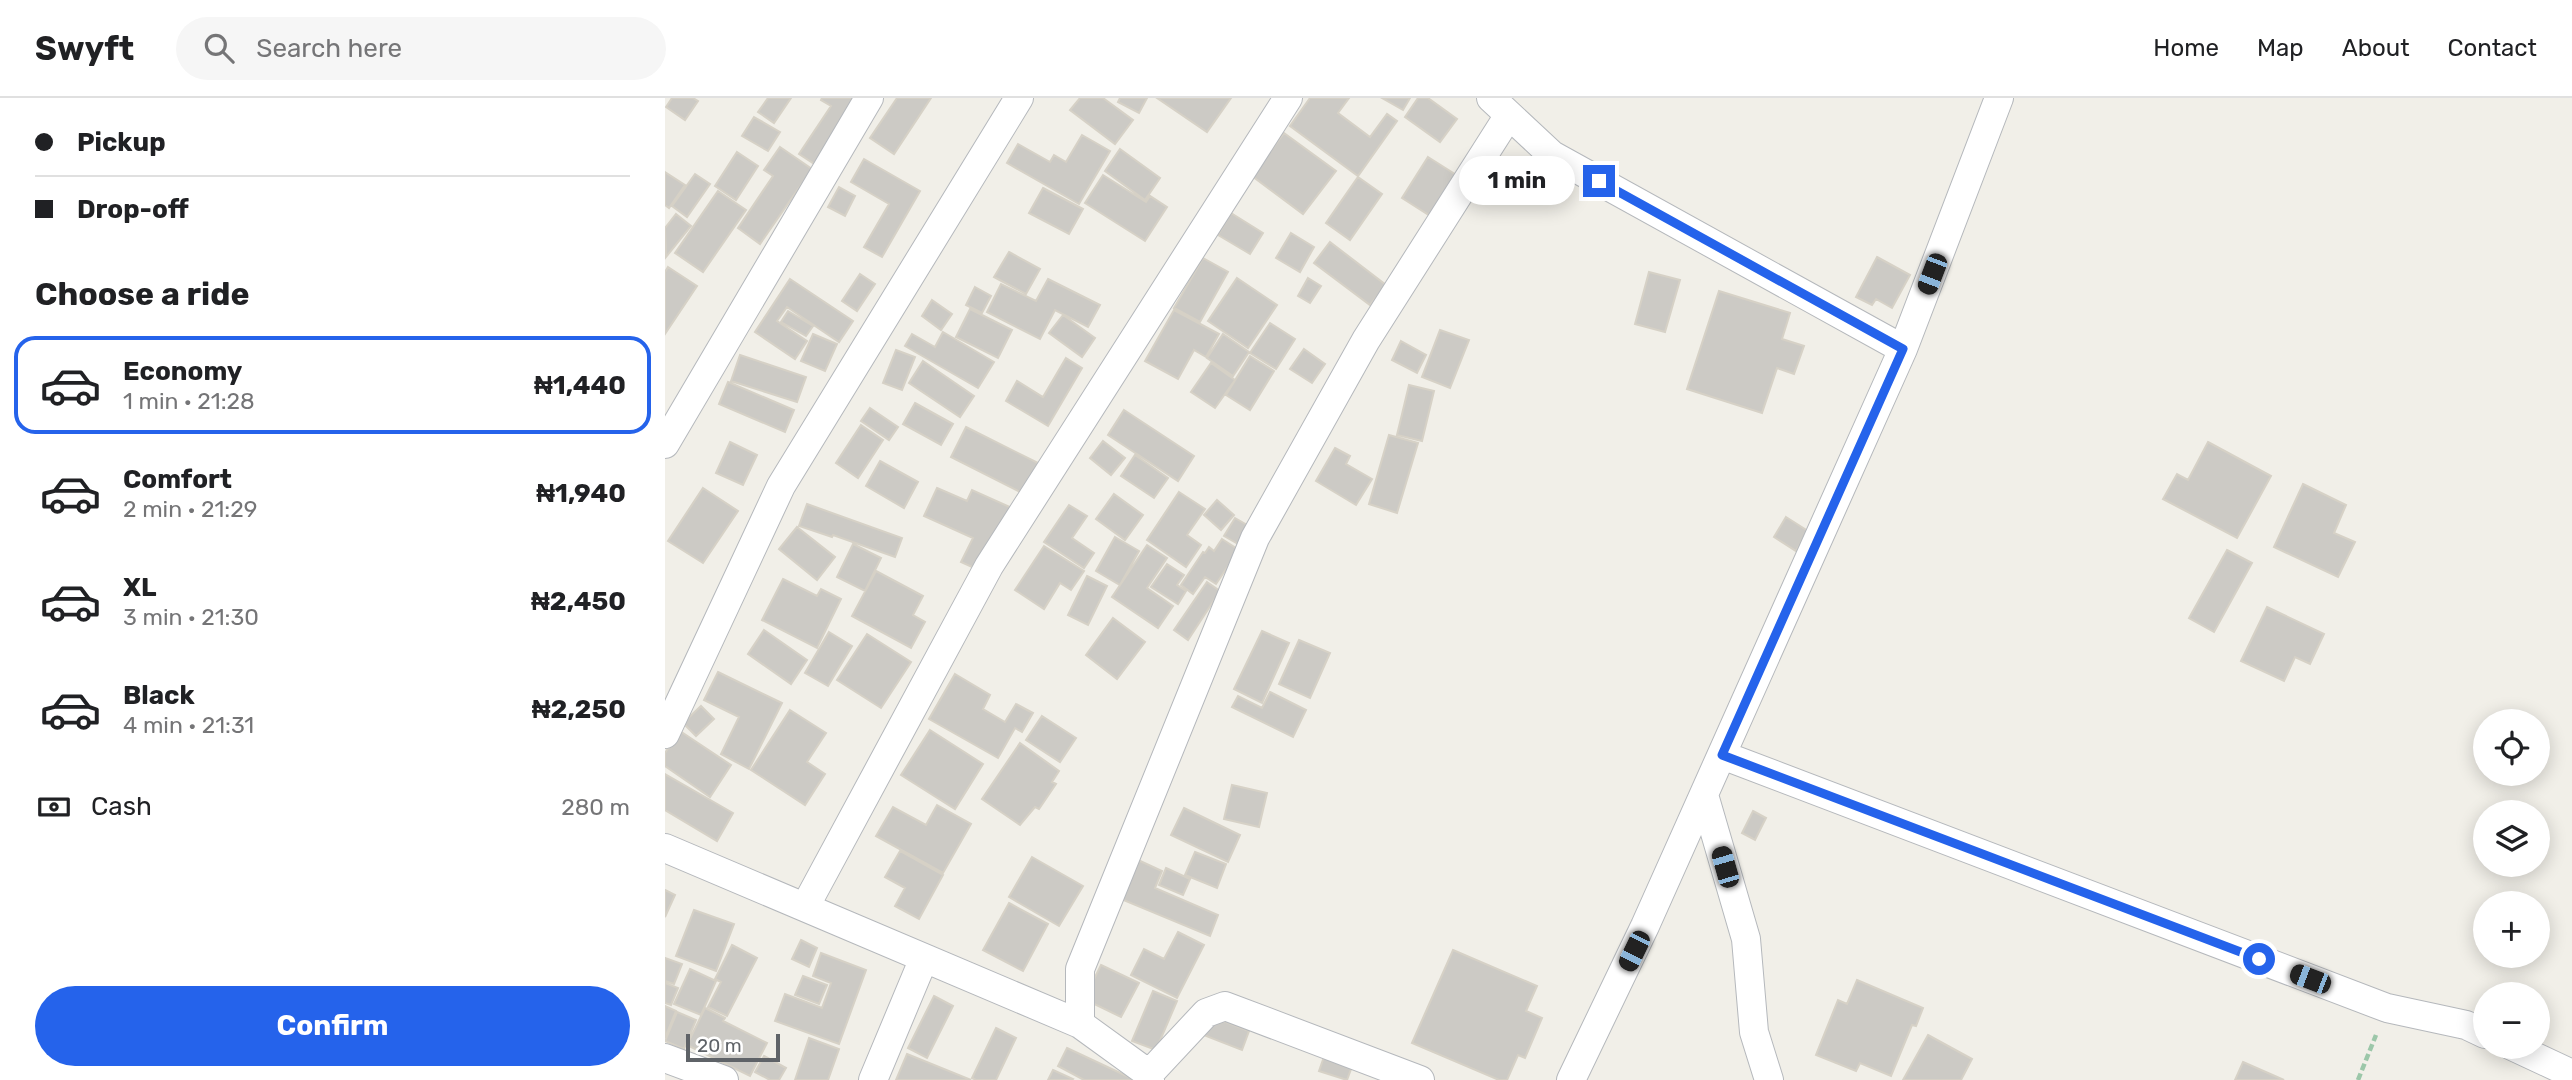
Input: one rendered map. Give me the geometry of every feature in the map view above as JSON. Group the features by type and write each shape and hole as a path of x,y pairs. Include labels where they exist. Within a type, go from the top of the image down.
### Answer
{"street":[{"path":"665,443 869,98"},
{"path":"665,734 781,486 1019,98"},
{"path":"805,907 989,566 1288,98"},
{"path":"1579,1077 1903,349 1999,98"},
{"path":"1080,1024 1080,968 1255,538 1500,106 1552,155 1903,349"},
{"path":"1722,755 2387,1008 2473,1028"},
{"path":"1704,795 1746,939 1754,1032 1769,1080"},
{"path":"665,848 1080,1024 1149,1077 1206,1013 1225,1006 1420,1080"},
{"path":"873,1080 923,958"},
{"path":"665,1058 725,1080"},
{"path":"2540,1059 2572,1074"}],"path":[{"path":"2358,1080 2387,1008"}],"building":[{"path":"672,98 693,98 698,101 685,120 666,107"},
{"path":"768,98 791,98 774,123 758,112"},
{"path":"860,98 816,165 799,154 831,106 821,100"},
{"path":"897,98 931,98 894,154 870,138"},
{"path":"1080,98 1103,98 1133,120 1115,144 1070,110"},
{"path":"1120,98 1147,98 1139,113 1118,102"},
{"path":"1157,98 1231,98 1207,132"},
{"path":"1310,98 1349,98 1338,113 1370,137 1387,114 1397,121 1358,176 1290,126"},
{"path":"1382,98 1410,98 1403,110"},
{"path":"1418,98 1428,98 1457,119 1440,142 1405,117"},
{"path":"754,117 780,132 768,151 742,136"},
{"path":"1284,133 1336,171 1303,214 1252,176"},
{"path":"1082,135 1110,151 1079,204 1007,163 1018,144 1050,162 1054,155 1066,162"},
{"path":"780,147 812,169 760,244 738,228 773,176 764,170"},
{"path":"1120,149 1160,178 1145,200 1105,171"},
{"path":"737,152 758,166 736,200 715,186"},
{"path":"1428,157 1458,176 1432,217 1402,198"},
{"path":"864,159 920,191 882,257 864,247 889,204 851,182"},
{"path":"665,172 685,185 669,208 665,205"},
{"path":"695,174 710,184 687,217 672,206"},
{"path":"1103,175 1146,202 1150,196 1167,207 1145,241 1085,203"},
{"path":"1358,177 1382,194 1350,240 1326,223"},
{"path":"839,187 855,196 845,216 828,207"},
{"path":"1043,188 1083,209 1069,234 1029,213"},
{"path":"718,191 746,210 703,272 675,253"},
{"path":"1231,213 1263,233 1250,254 1218,235"},
{"path":"676,214 691,226 666,257 665,228"},
{"path":"1291,233 1314,247 1300,272 1276,258"},
{"path":"1330,242 1386,285 1370,305 1314,263"},
{"path":"1009,252 1040,269 1026,294 994,277"},
{"path":"1877,257 1910,275 1892,308 1876,299 1872,305 1856,297"},
{"path":"1203,258 1228,272 1200,322 1174,308"},
{"path":"668,267 697,286 665,334 665,272"},
{"path":"1649,272 1680,280 1665,332 1635,324"},
{"path":"860,274 875,284 857,311 842,301"},
{"path":"1237,278 1277,305 1248,348 1208,321"},
{"path":"1308,278 1321,286 1310,303 1298,296"},
{"path":"790,279 853,321 839,342 787,307 777,321 807,341 795,359 755,332"},
{"path":"1048,279 1100,305 1088,327 1055,310 1040,339 987,312 1001,284 1036,301"},
{"path":"975,287 991,296 982,313 966,305"},
{"path":"1719,291 1790,313 1782,339 1804,346 1794,374 1777,368 1762,413 1687,389"},
{"path":"932,300 952,314 941,330 922,316"},
{"path":"970,309 1012,330 998,358 956,337"},
{"path":"1174,310 1219,334 1206,357 1194,350 1178,379 1145,361"},
{"path":"788,311 813,326 806,336 781,322"},
{"path":"1063,315 1095,338 1082,357 1049,333"},
{"path":"1270,323 1295,339 1276,369 1250,353"},
{"path":"1440,330 1469,340 1450,388 1422,377"},
{"path":"943,332 994,362 978,388 905,346 912,334 935,347"},
{"path":"813,334 837,344 825,371 801,361"},
{"path":"1223,334 1249,352 1233,376 1207,358"},
{"path":"1401,341 1426,355 1417,373 1392,360"},
{"path":"1304,349 1325,364 1312,383 1290,369"},
{"path":"896,350 915,357 902,390 883,383"},
{"path":"740,355 806,377 797,402 731,381"},
{"path":"1250,356 1274,371 1250,410 1226,395"},
{"path":"1066,358 1082,368 1048,426 1006,401 1017,381 1043,397"},
{"path":"923,361 974,396 960,417 909,383"},
{"path":"1211,363 1235,380 1215,408 1191,392"},
{"path":"728,382 794,410 785,432 719,404"},
{"path":"1409,385 1434,391 1422,441 1397,435"},
{"path":"915,403 953,424 941,445 903,424"},
{"path":"870,408 898,427 889,440 861,421"},
{"path":"1124,410 1194,456 1178,481 1108,435"},
{"path":"861,425 883,440 858,478 836,463"},
{"path":"966,427 1038,463 1022,493 951,457"},
{"path":"1389,435 1418,443 1397,513 1369,504"},
{"path":"1103,441 1125,458 1111,475 1090,458"},
{"path":"730,442 757,455 743,485 716,473"},
{"path":"2208,442 2271,476 2237,538 2163,499 2177,474 2188,480"},
{"path":"1335,448 1350,456 1346,464 1372,479 1356,505 1316,481"},
{"path":"1135,455 1168,478 1154,498 1121,476"},
{"path":"880,461 918,482 904,508 866,486"},
{"path":"2303,484 2346,505 2334,533 2355,542 2338,577 2274,547"},
{"path":"703,488 738,511 703,563 668,541"},
{"path":"937,488 967,501 972,490 1012,508 983,572 961,562 973,538 924,516"},
{"path":"1179,492 1205,509 1187,535 1201,545 1186,567 1147,540"},
{"path":"1114,494 1143,515 1125,540 1096,519"},
{"path":"1217,500 1234,515 1221,530 1204,515"},
{"path":"807,504 902,538 895,557 799,526"},
{"path":"1069,505 1087,516 1072,538 1094,553 1084,568 1044,542"},
{"path":"1786,517 1808,531 1796,551 1774,537"},
{"path":"1235,518 1249,526 1238,544 1224,536"},
{"path":"797,527 835,557 817,580 779,549"},
{"path":"1115,537 1139,551 1120,585 1096,571"},
{"path":"1222,539 1239,550 1216,584 1205,577 1193,594 1181,585 1203,552 1209,547 1214,551"},
{"path":"853,544 881,558 865,591 837,577"},
{"path":"1147,545 1167,558 1147,588 1173,606 1158,628 1112,597"},
{"path":"1044,546 1084,571 1071,590 1060,583 1044,609 1015,590"},
{"path":"2227,550 2252,563 2214,632 2189,618"},
{"path":"1167,564 1184,575 1177,585 1186,591 1178,604 1151,587"},
{"path":"876,571 923,596 913,615 925,622 911,648 852,616"},
{"path":"1087,576 1107,586 1088,625 1068,615"},
{"path":"783,579 817,596 821,589 841,599 817,648 762,620"},
{"path":"1207,582 1220,591 1188,640 1174,630"},
{"path":"2267,607 2324,634 2310,664 2295,657 2284,681 2241,661"},
{"path":"1113,618 1145,642 1117,679 1086,655"},
{"path":"764,630 807,660 791,684 748,654"},
{"path":"1262,631 1289,643 1262,703 1234,689"},
{"path":"829,632 852,646 828,686 805,673"},
{"path":"867,634 911,662 881,708 837,680"},
{"path":"1299,640 1330,653 1310,698 1279,684"},
{"path":"718,672 782,703 749,769 721,754 739,717 704,700"},
{"path":"955,674 990,695 983,709 1005,722 1016,704 1033,713 1022,732 1015,728 998,758 929,719"},
{"path":"1270,692 1306,710 1293,737 1232,707 1238,696 1262,708"},
{"path":"701,706 714,719 696,736 683,723"},
{"path":"790,710 826,733 807,762 825,774 805,805 751,770"},
{"path":"1042,716 1076,738 1060,762 1026,740"},
{"path":"930,730 983,764 955,809 901,775"},
{"path":"680,731 731,765 710,797 665,766 665,753"},
{"path":"1020,743 1059,771 1052,782 1056,784 1039,809 1035,807 1020,825 982,799"},
{"path":"665,774 733,813 717,841 665,810"},
{"path":"1232,785 1267,793 1259,827 1224,819"},
{"path":"937,805 971,824 943,873 876,836 893,807 926,825"},
{"path":"1184,808 1240,835 1228,862 1171,835"},
{"path":"1753,811 1766,818 1755,840 1742,833"},
{"path":"900,851 943,875 919,919 895,906 905,888 885,877"},
{"path":"1195,852 1226,864 1217,888 1185,875"},
{"path":"1032,857 1083,886 1059,926 1009,897"},
{"path":"1138,860 1162,871 1155,888 1218,915 1210,936 1121,899"},
{"path":"1166,868 1190,879 1183,895 1159,885"},
{"path":"665,890 675,895 665,917"},
{"path":"1009,903 1048,924 1023,971 983,950"},
{"path":"694,910 734,924 716,971 676,956"},
{"path":"1178,932 1204,945 1177,998 1131,975 1144,949 1164,959"},
{"path":"801,940 817,948 809,967 792,959"},
{"path":"732,945 757,958 727,1016 708,1007 721,982 715,979"},
{"path":"1453,950 1537,986 1526,1011 1542,1018 1525,1058 1518,1055 1507,1080 1499,1080 1412,1043"},
{"path":"821,953 866,970 839,1044 775,1021 785,994 822,1008 831,983 813,976"},
{"path":"665,958 682,964 674,984 665,981"},
{"path":"1101,965 1139,983 1121,1017 1084,999"},
{"path":"690,969 716,981 701,1015 674,1004"},
{"path":"803,976 827,985 819,1004 795,995"},
{"path":"1857,980 1923,1008 1916,1026 1912,1025 1891,1076 1860,1063 1856,1071 1816,1055 1838,1000 1847,1004"},
{"path":"665,983 678,988 671,1005 665,1003"},
{"path":"1153,991 1177,1001 1156,1050 1132,1041"},
{"path":"934,996 953,1006 927,1058 908,1048"},
{"path":"665,1006 676,1011 665,1038"},
{"path":"705,1008 725,1018 723,1021 767,1043 750,1076 687,1045"},
{"path":"677,1012 696,1020 684,1049 665,1041"},
{"path":"1208,1015 1249,1031 1242,1050 1201,1034"},
{"path":"996,1028 1016,1038 996,1080 976,1080 972,1078"},
{"path":"1928,1035 1972,1059 1961,1080 1903,1080"},
{"path":"809,1038 839,1049 828,1080 795,1080"},
{"path":"1067,1048 1131,1078 1084,1080 1058,1066"},
{"path":"1326,1051 1354,1061 1347,1080 1319,1071"},
{"path":"907,1054 971,1080 896,1080"},
{"path":"764,1056 786,1068 779,1080 770,1080 755,1072"},
{"path":"2243,1062 2284,1080 2235,1080"},
{"path":"1053,1070 1073,1079 1048,1080"}],"route":[{"path":"1599,181 1903,349 1722,755 2259,959"}]}
